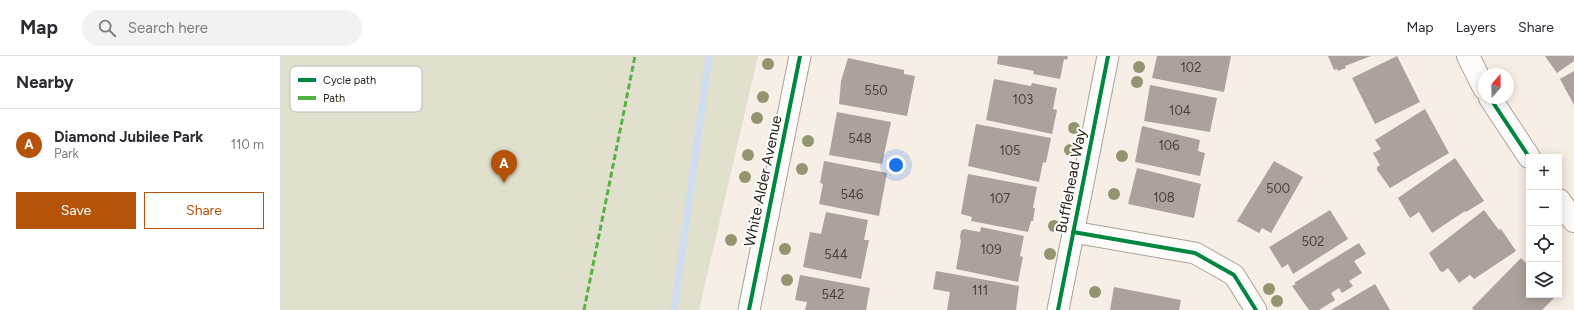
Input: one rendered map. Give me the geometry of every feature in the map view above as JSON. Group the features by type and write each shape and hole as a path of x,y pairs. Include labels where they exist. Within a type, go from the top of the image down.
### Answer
{"street":[{"name":"White Alder Avenue","path":"749,310 800,56"},
{"name":"Bufflehead Way","path":"1058,310 1108,56"},
{"path":"1468,56 1478,76"},
{"path":"1494,104 1527,154"},
{"path":"1562,204 1574,221"},
{"path":"1073,232 1196,253 1234,275 1256,310"}],"green space":[{"path":"280,56 758,56 699,310 280,310"}],"building":[{"path":"998,56 1068,56 1067,60 1064,59 1060,79 1033,74 1034,71 997,64"},
{"path":"1157,56 1231,56 1224,92 1152,78"},
{"path":"1328,56 1371,56 1345,66 1346,68 1338,71 1337,69 1334,70"},
{"path":"1397,56 1420,102 1375,124 1352,78"},
{"path":"1545,56 1574,56 1574,61 1557,73"},
{"path":"848,58 904,70 904,74 915,76 907,116 839,104 841,81"},
{"path":"1574,71 1574,105 1560,79"},
{"path":"994,79 1031,86 1032,83 1057,88 1053,109 1057,110 1052,134 986,120"},
{"path":"1150,85 1217,98 1210,132 1144,121"},
{"path":"1425,109 1449,153 1390,188 1377,170 1377,167 1380,165 1373,153 1381,149 1375,140"},
{"path":"837,112 891,122 882,164 829,155"},
{"path":"976,124 1051,138 1046,163 1043,162 1039,182 968,166"},
{"path":"1142,126 1200,140 1198,151 1205,153 1200,176 1135,162"},
{"path":"1455,158 1484,201 1466,212 1465,211 1432,233 1419,212 1410,218 1398,198"},
{"path":"824,161 887,173 879,216 819,204 823,184 820,183"},
{"path":"1274,161 1303,177 1271,233 1262,228 1259,233 1237,221"},
{"path":"1137,168 1201,184 1194,218 1128,204"},
{"path":"968,174 1037,187 1033,208 1035,208 1033,221 1031,221 1028,232 971,221 972,217 961,214"},
{"path":"1330,210 1348,239 1293,274 1288,264 1282,268 1269,247"},
{"path":"1484,210 1499,230 1501,229 1516,251 1474,279 1470,275 1459,283 1448,268 1443,272 1440,271 1429,253"},
{"path":"826,212 868,220 864,240 869,240 861,279 803,267 810,232 821,234"},
{"path":"981,227 1024,236 1020,256 1023,257 1018,282 956,269 961,241 961,231 964,229 980,232"},
{"path":"1359,243 1366,254 1354,261 1362,273 1349,281 1353,286 1342,293 1339,288 1331,293 1335,300 1319,310 1309,310 1292,286 1296,284 1294,283"},
{"path":"1521,258 1526,263 1526,298 1554,298 1542,310 1474,310 1472,308"},
{"path":"936,271 1019,286 1016,310 947,310 950,292 933,289"},
{"path":"800,275 870,288 866,310 805,310 807,302 795,300"},
{"path":"1375,284 1390,310 1331,310"},
{"path":"1114,287 1181,300 1179,310 1110,310"}],"waterway":[{"path":"674,310 709,56"}],"marked path":[{"path":"584,310 635,56"}],"cycle path":[{"path":"749,310 800,56"},
{"path":"1058,310 1108,56"},
{"path":"1494,104 1527,154"},
{"path":"1073,232 1195,253 1234,275 1256,310"}],"place":[{"name":"Diamond Jubilee Park","path":"504,183"}]}
